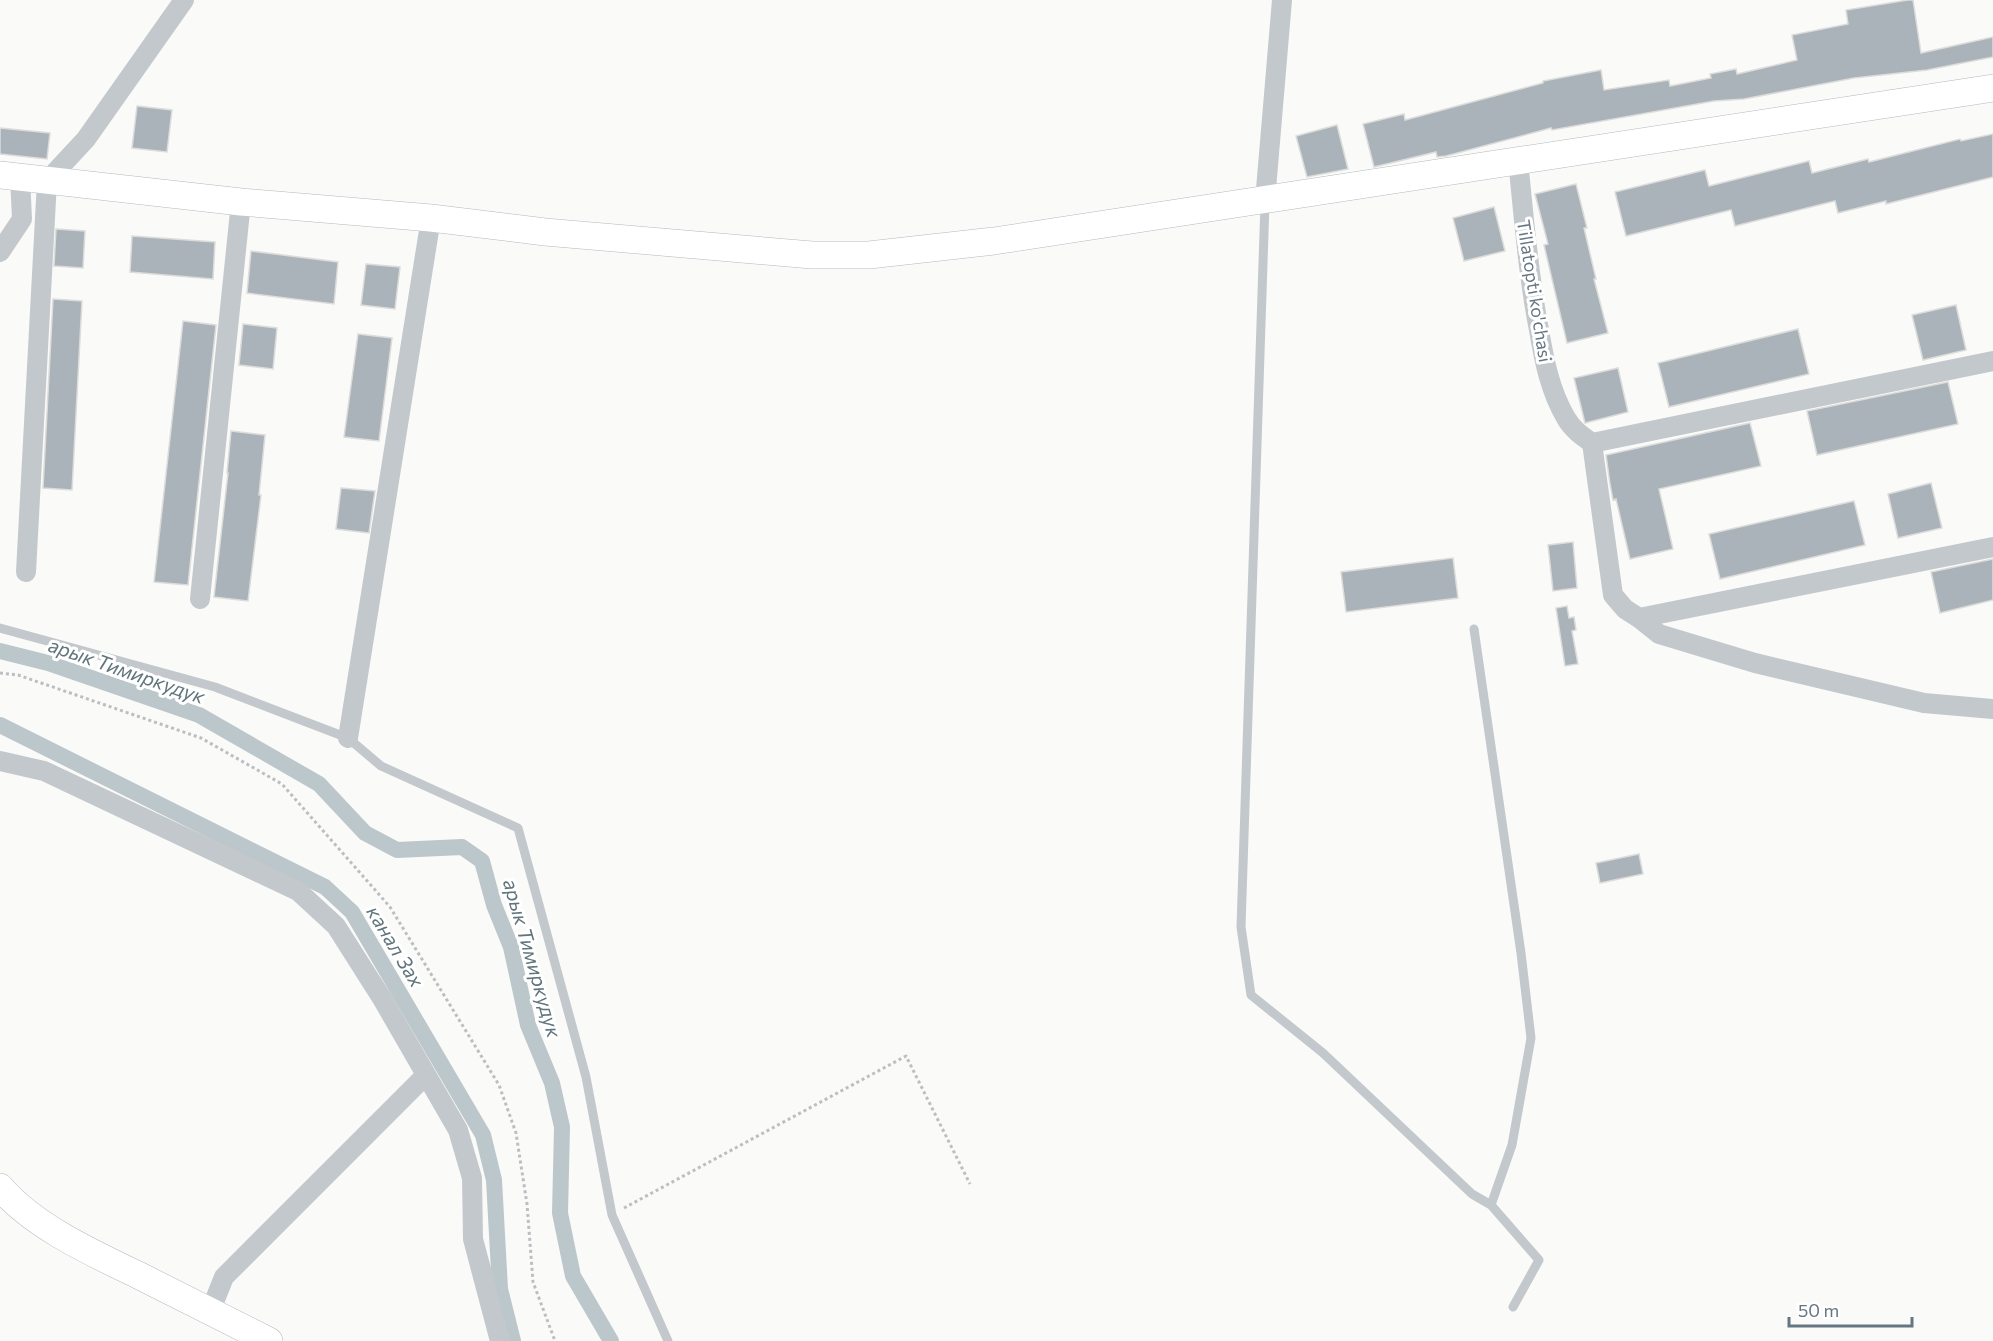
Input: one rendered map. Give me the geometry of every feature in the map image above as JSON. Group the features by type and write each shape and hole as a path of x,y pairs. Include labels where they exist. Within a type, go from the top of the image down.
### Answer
{"main road":[{"path":"10,176 47,182 241,202 431,218 568,234 786,253 870,255 955,247 1265,201 1993,88"},
{"path":"0,1187 45,1225 72,1241 269,1341"}],"street":[{"path":"26,572 47,182 86,139 184,0"},
{"path":"1265,201 1282,0"},
{"name":"Tillatopti ko'chasi","path":"1518,161 1532,293 1544,361 1566,419 1579,434 1592,443"},
{"path":"0,252 22,219 10,176"},
{"path":"200,599 241,202"},
{"path":"348,738 431,218"},
{"path":"1993,361 1592,443 1613,595 1625,609 1659,634 1755,663 1923,703 1993,709"},
{"path":"1639,618 1993,547"},
{"path":"0,762 44,771 298,891 336,926 383,1000 458,1130 472,1178 473,1239 500,1341"},
{"path":"210,1312 224,1276 426,1075"}],"lane":[{"path":"1265,201 1241,927 1251,995 1323,1053 1472,1194 1491,1205 1539,1260 1514,1307"},
{"path":"0,628 215,687 348,738 381,766 518,828 586,1077 612,1215 668,1341"},
{"path":"1474,629 1521,953 1531,1038 1512,1145 1491,1205"}],"path":[{"path":"612,1215 906,1056 970,1184"}],"building":[{"path":"1913,0 1921,53 1993,37 1993,57 1927,70 1854,78 1744,99 1714,101 1552,130 1551,128 1446,156 1437,157 1436,152 1374,167 1363,124 1404,114 1405,120 1543,83 1543,81 1601,70 1604,90 1669,80 1670,86 1711,78 1710,74 1736,69 1737,74 1797,60 1792,35 1848,24 1846,10"},
{"path":"137,106 172,110 167,152 132,148"},
{"path":"1337,125 1348,169 1307,177 1296,136"},
{"path":"0,128 50,133 47,159 0,154"},
{"path":"1993,134 1993,177 1886,204 1886,201 1838,213 1835,201 1735,226 1731,210 1626,236 1615,192 1705,170 1709,186 1809,161 1812,173 1868,159 1869,162 1960,139 1961,141"},
{"path":"1576,184 1587,228 1584,228 1596,279 1594,279 1608,333 1567,343 1544,245 1548,244 1535,194"},
{"path":"1494,207 1505,251 1464,261 1453,218"},
{"path":"56,229 85,231 83,268 54,266"},
{"path":"132,236 215,242 213,279 130,272"},
{"path":"251,251 338,262 334,304 247,293"},
{"path":"366,264 400,267 395,309 361,305"},
{"path":"53,299 82,301 72,490 43,488"},
{"path":"1956,305 1966,350 1923,360 1912,315"},
{"path":"183,321 216,325 188,585 154,582"},
{"path":"243,324 277,328 273,369 239,365"},
{"path":"1798,329 1809,374 1669,407 1658,363"},
{"path":"358,334 392,338 379,441 344,437"},
{"path":"1618,368 1628,412 1585,423 1574,378"},
{"path":"1948,382 1958,424 1817,455 1807,411"},
{"path":"1750,423 1761,466 1659,489 1673,549 1630,559 1616,499 1613,500 1606,455"},
{"path":"231,431 265,435 259,495 261,495 248,601 214,597"},
{"path":"1931,483 1942,528 1898,538 1888,494"},
{"path":"341,488 375,491 369,533 336,529"},
{"path":"1854,501 1865,545 1720,579 1709,534"},
{"path":"1573,542 1577,588 1553,591 1548,545"},
{"path":"1453,558 1458,598 1346,612 1341,572"},
{"path":"1993,559 1993,600 1940,613 1931,572"},
{"path":"1567,606 1569,618 1574,617 1576,630 1572,631 1578,664 1565,666 1556,608"},
{"path":"1639,854 1643,874 1600,883 1596,863"}],"waterway":[{"name":"арык Тимиркудук","path":"0,651 48,663 199,715 319,784 365,833 397,850 462,847 482,861 494,905 511,947 528,1025 552,1083 562,1127 560,1213 573,1276 611,1341"},
{"name":"канал Зах","path":"0,725 325,887 352,912 483,1135 494,1180 500,1289 513,1341"}]}
